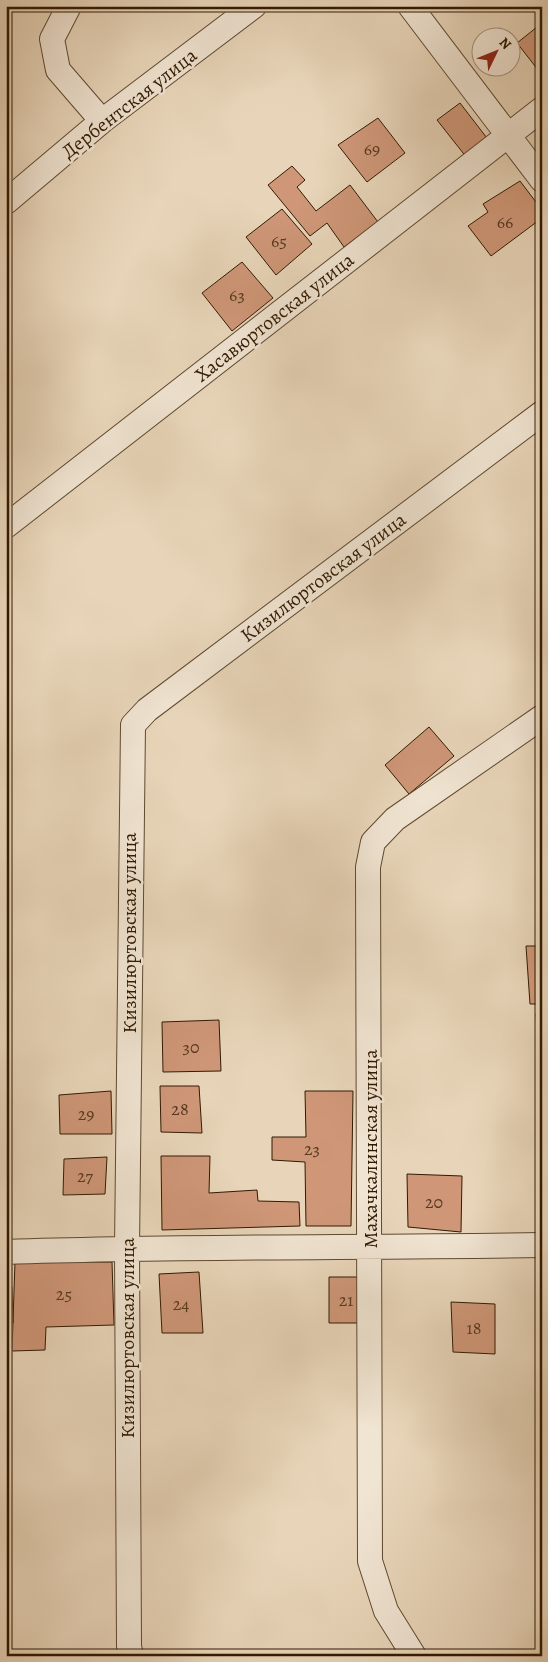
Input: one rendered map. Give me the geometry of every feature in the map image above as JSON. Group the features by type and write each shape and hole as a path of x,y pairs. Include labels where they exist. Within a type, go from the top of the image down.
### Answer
{"street":[{"path":"69,6 52,39 58,70 102,121"},
{"name":"Дербентская улица","path":"6,202 102,121 254,6"},
{"path":"410,6 542,180"},
{"name":"Хасавюртовская улица","path":"6,526 542,109"},
{"name":"Кизилюртовская улица","path":"131,1656 129,1646 127,1248 133,725 147,710 542,413"},
{"name":"Махачкалинская улица","path":"414,1656 386,1611 370,1561 371,1248 368,867 373,842 395,819 542,717"},
{"path":"6,1252 127,1248 371,1248 542,1245"}],"building":[{"path":"542,23 542,75 520,47 520,41"},
{"path":"460,103 490,142 467,158 437,120"},
{"path":"378,118 405,153 367,182 338,145"},
{"path":"292,166 305,180 297,187 316,211 350,185 378,222 344,247 327,223 310,236 268,185"},
{"path":"520,181 542,210 542,218 491,256 468,226 488,212 483,204"},
{"path":"282,209 312,244 276,275 246,237"},
{"path":"242,262 273,298 232,331 202,293"},
{"path":"429,727 454,756 409,794 385,765"},
{"path":"526,946 542,946 542,1004 530,1004"},
{"path":"536,1014 542,1014 542,1058 539,1058"},
{"path":"219,1020 221,1071 163,1072 162,1022"},
{"path":"537,1080 542,1080 542,1123 538,1123"},
{"path":"160,1086 199,1086 202,1133 161,1132"},
{"path":"111,1091 112,1134 60,1134 59,1095"},
{"path":"305,1091 353,1091 351,1226 306,1226 305,1162 272,1160 272,1137 306,1137"},
{"path":"539,1154 542,1154 542,1226 541,1226"},
{"path":"161,1156 210,1156 209,1193 257,1190 258,1201 299,1202 300,1226 162,1230"},
{"path":"107,1157 105,1194 63,1195 64,1159"},
{"path":"407,1174 462,1176 461,1232 408,1227"},
{"path":"15,1262 112,1262 114,1325 46,1327 45,1350 12,1351"},
{"path":"199,1272 203,1333 162,1333 159,1274"},
{"path":"329,1277 362,1277 362,1323 329,1323"},
{"path":"6,1287 12,1287 13,1323 6,1323"},
{"path":"451,1302 495,1304 495,1354 453,1352"}]}
